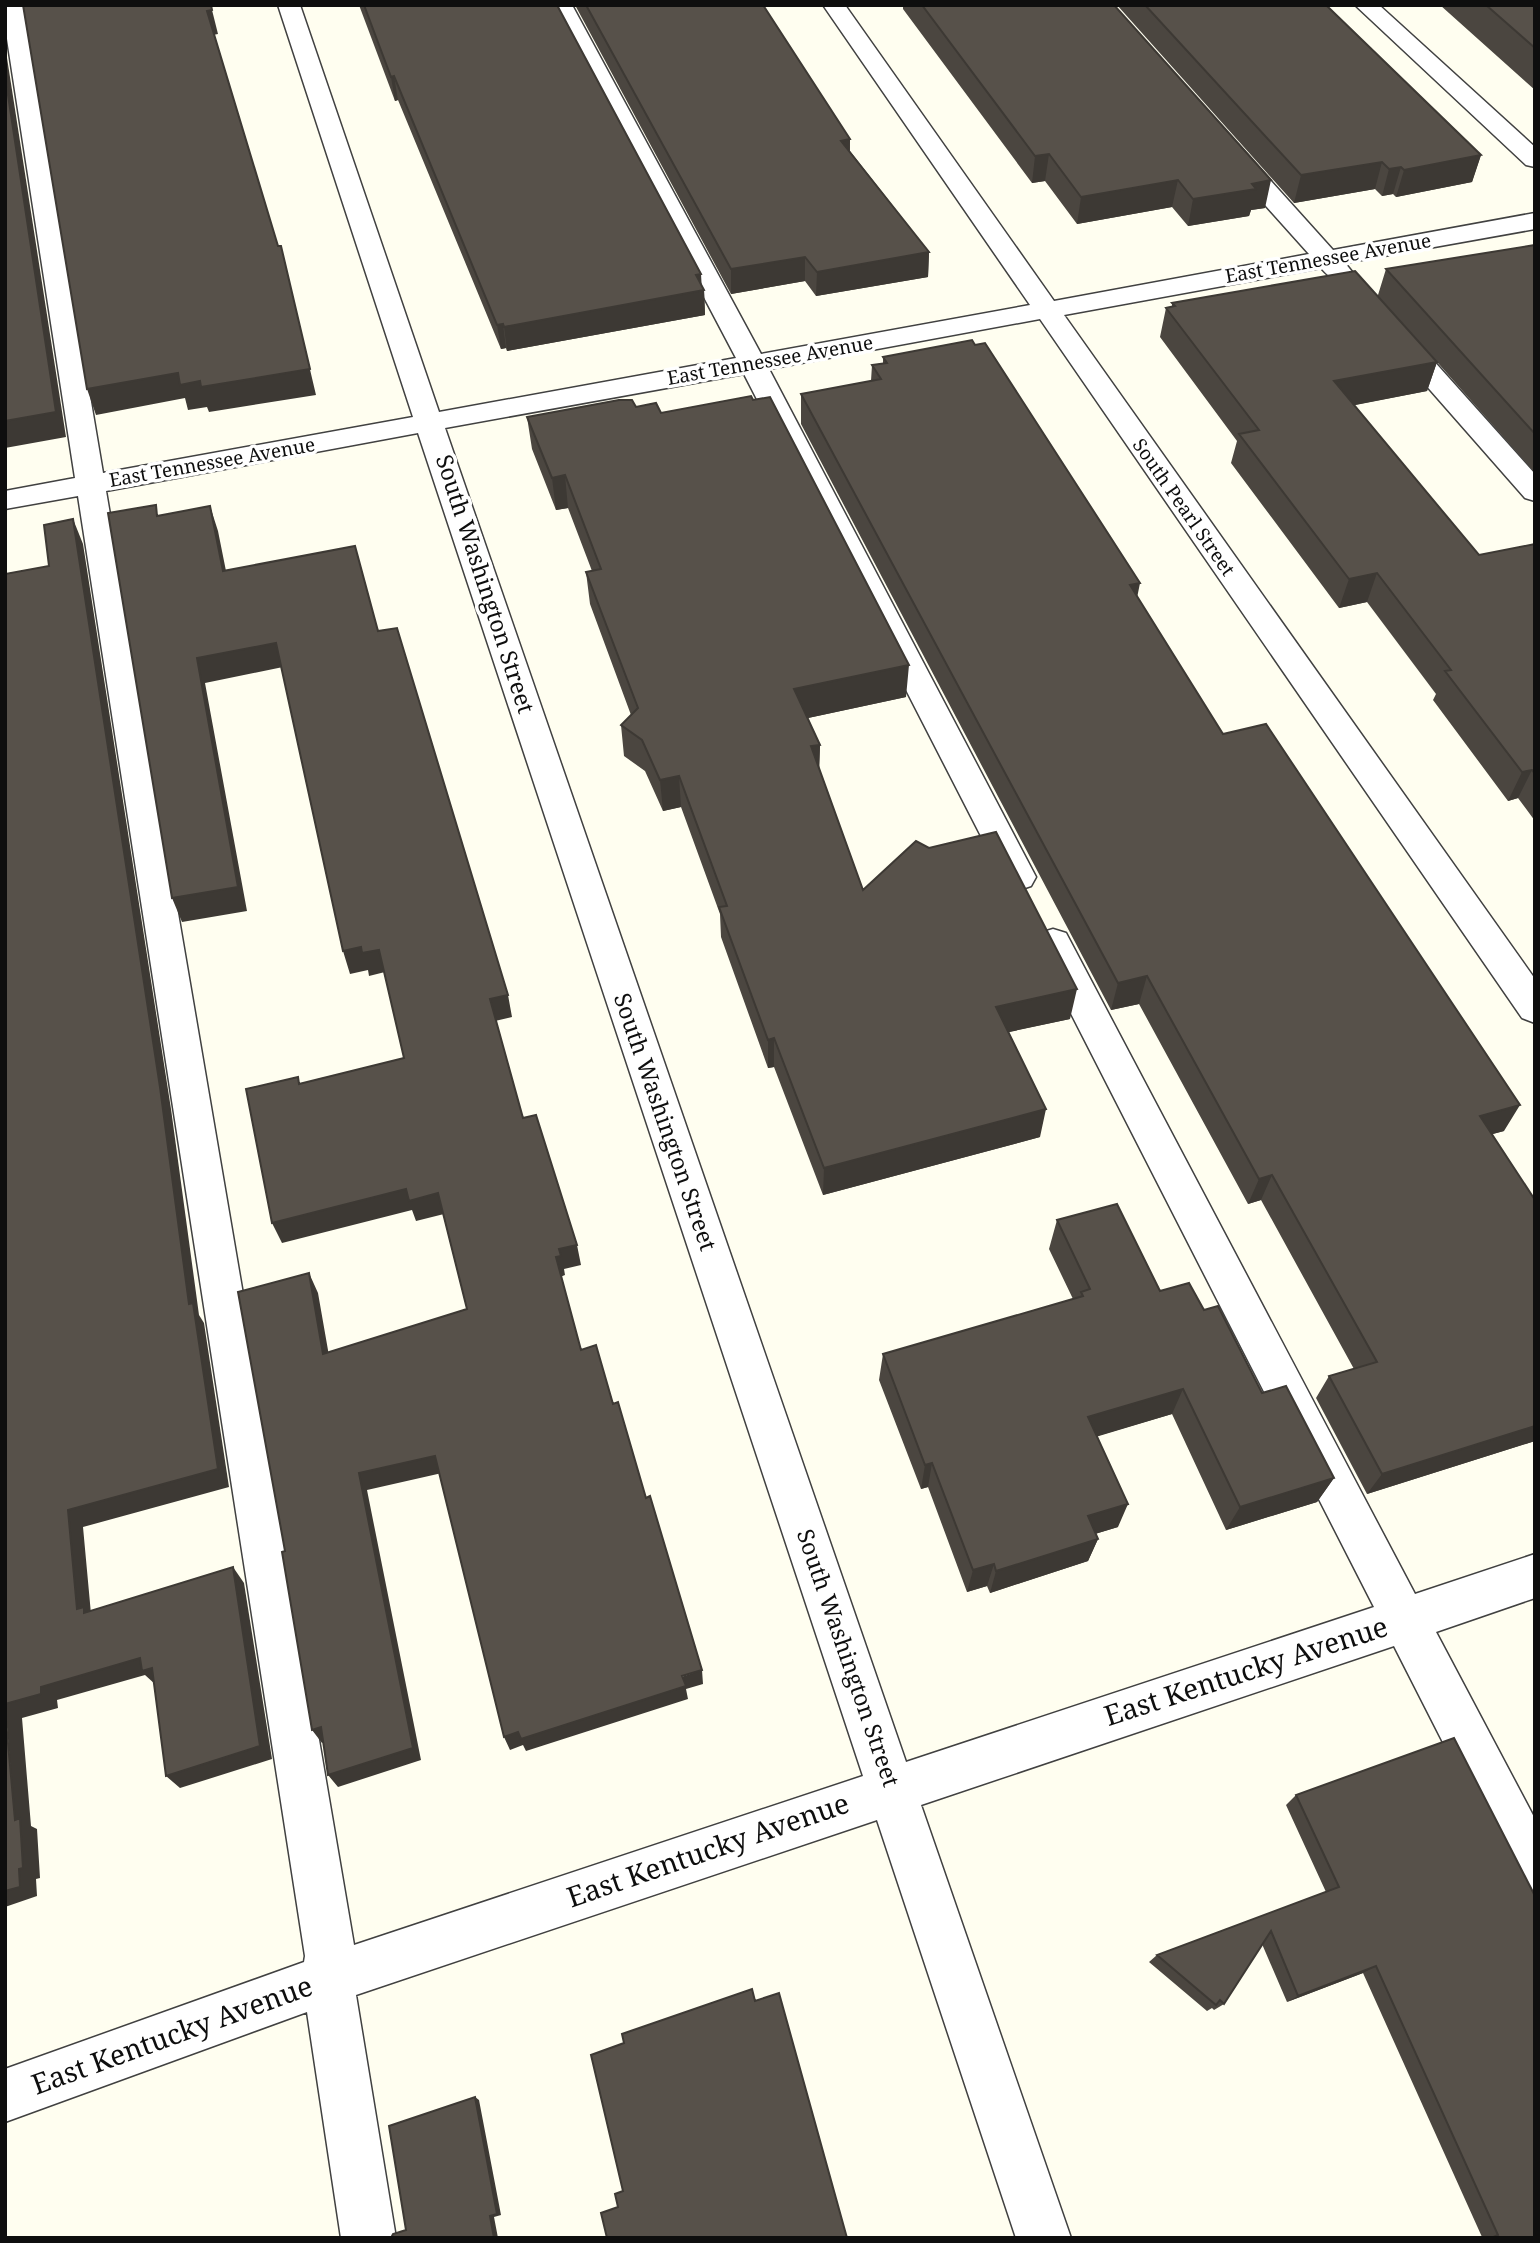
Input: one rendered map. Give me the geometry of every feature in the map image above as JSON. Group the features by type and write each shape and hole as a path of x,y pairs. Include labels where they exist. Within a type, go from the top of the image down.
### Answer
{"street":[{"path":"13,5 330,1956 328,1979 369,2238"},
{"name":"South Washington Street","path":"289,5 635,1037 893,1788 1044,2238"},
{"path":"561,5 753,364 1535,1870"},
{"name":"South Pearl Street","path":"834,5 1535,1009"},
{"path":"1366,5 1535,160"},
{"path":"1218,137 1353,288"},
{"name":"East Tennessee Avenue","path":"5,500 1535,220"},
{"path":"1380,317 1535,492"},
{"name":"East Kentucky Avenue","path":"5,2096 328,1979 893,1788 1535,1576"}],"building":[{"path":"23,5 211,5 212,10 207,11 278,246 281,246 310,369 201,387 200,381 180,385 178,373 87,389"},
{"path":"364,5 557,5 701,274 696,275 704,290 504,327 503,324 497,325 394,76 391,77"},
{"path":"586,5 763,5 850,139 841,141 929,252 817,272 805,257 731,269"},
{"path":"922,5 1114,5 1271,180 1252,184 1256,189 1193,199 1178,180 1081,197 1049,154 1035,156"},
{"path":"1145,5 1326,5 1481,155 1404,170 1401,167 1389,169 1382,162 1301,175"},
{"path":"1486,5 1535,5 1535,48"},
{"path":"5,75 56,412 5,421"},
{"path":"1535,245 1535,434 1386,269"},
{"path":"1355,271 1437,362 1334,381 1479,555 1535,544 1535,774 1532,770 1522,772 1445,671 1451,670 1377,573 1349,579 1239,434 1259,430 1166,308 1175,306 1172,303"},
{"path":"972,340 975,345 985,343 1140,583 1130,585 1223,734 1266,724 1520,1105 1480,1116 1535,1200 1535,1426 1382,1474 1329,1376 1377,1362 1272,1175 1259,1179 1147,976 1118,983 801,394 881,379 872,365 887,363 883,357"},
{"path":"751,396 753,400 770,397 909,665 794,689 820,745 811,746 863,890 916,841 929,848 996,832 1077,989 996,1007 1046,1109 824,1168 774,1038 768,1040 719,907 727,906 679,776 660,780 642,740 621,725 638,708 586,572 601,569 565,475 552,478 527,417 619,400 632,400 636,407 656,403 661,413"},
{"path":"156,505 157,516 210,506 223,571 355,546 378,631 397,628 508,995 490,999 523,1118 536,1115 577,1245 559,1249 561,1256 556,1257 581,1350 596,1345 613,1404 618,1402 646,1498 650,1496 702,1670 682,1676 686,1686 521,1739 518,1732 504,1737 435,1456 359,1473 413,1748 328,1775 321,1727 312,1730 282,1552 285,1551 238,1292 309,1273 323,1354 467,1309 438,1193 409,1201 406,1189 272,1223 246,1089 298,1077 299,1084 404,1058 379,950 362,953 361,947 343,951 276,643 197,658 238,887 172,898 108,513"},
{"path":"73,519 160,1087 189,1304 193,1303 218,1469 68,1510 77,1609 84,1607 84,1613 233,1567 260,1746 166,1776 152,1668 142,1671 140,1658 41,1687 41,1694 5,1704 5,574 49,566 44,525"},
{"path":"1117,1204 1160,1291 1189,1283 1204,1310 1218,1306 1262,1393 1286,1386 1334,1478 1240,1507 1183,1389 1088,1417 1128,1504 1088,1516 1098,1539 996,1571 994,1564 973,1570 932,1463 925,1465 883,1354 1083,1296 1081,1292 1090,1289 1057,1220"},
{"path":"5,1710 15,1820 20,1818 23,1868 19,1869 20,1887 5,1891"},
{"path":"1454,1738 1535,1896 1535,2238 1491,2238 1498,2235 1376,1966 1298,1996 1271,1931 1224,2004 1220,2000 1216,2005 1157,1955 1339,1887 1296,1795"},
{"path":"752,1989 755,2001 779,1993 847,2238 607,2238 601,2213 618,2207 615,2194 623,2191 591,2055 624,2043 622,2034"},
{"path":"475,2097 497,2214 490,2216 494,2238 391,2238 393,2234 406,2230 389,2126"}]}
